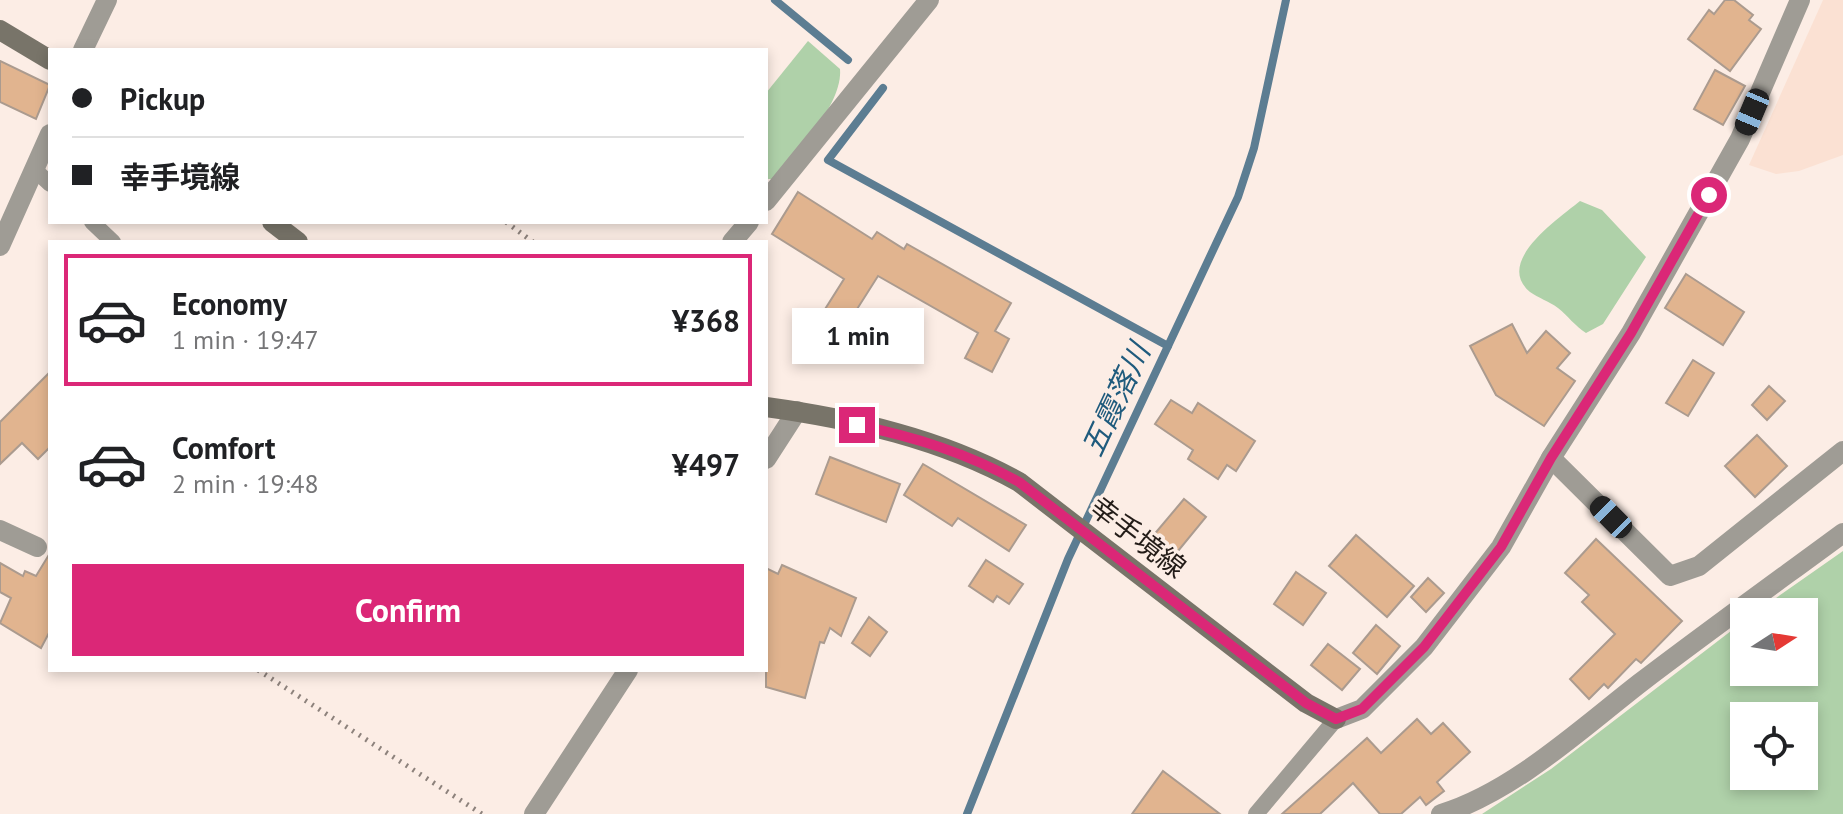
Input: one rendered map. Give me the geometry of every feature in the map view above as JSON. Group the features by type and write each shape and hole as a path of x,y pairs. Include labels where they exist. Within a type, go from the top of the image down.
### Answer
{"main road":[{"path":"0,30 48,59"},
{"path":"275,224 295,240"},
{"name":"幸手境線","path":"768,407 917,438 983,462 1019,482 1306,703 1336,719"}],"street":[{"path":"84,48 107,0"},
{"path":"768,199 929,0"},
{"path":"1336,719 1362,709 1453,613 1501,547 1551,458 1631,333 1740,139 1800,0"},
{"path":"0,246 48,138"},
{"path":"734,240 747,224"},
{"path":"768,456 797,411"},
{"path":"1551,458 1670,576 1699,566 1843,451"},
{"path":"0,530 37,547"},
{"path":"1441,814 1472,805 1566,740 1843,533"},
{"path":"534,814 627,672"}],"lane":[{"path":"34,169 48,182"},
{"path":"94,224 111,240"},
{"path":"1256,814 1336,719"}],"path":[{"path":"509,224 530,240"},
{"path":"261,672 482,814"}],"shaded area":[{"path":"1823,0 1843,0 1843,155 1799,171 1776,174 1749,165"}],"green space":[{"path":"808,41 840,69 839,83 826,113 772,179 768,179 768,91"},
{"path":"1580,201 1602,210 1646,257 1603,324 1586,333 1558,308 1530,292 1521,280 1520,268 1533,242"},
{"path":"1843,551 1843,814 1482,814 1551,769 1730,632 1730,686 1818,686 1818,598 1776,598"}],"building":[{"path":"1725,0 1734,0 1753,15 1749,20 1761,29 1730,71 1688,39 1709,10 1714,14"},
{"path":"0,61 48,84 36,119 0,102"},
{"path":"1715,70 1745,86 1723,125 1694,109"},
{"path":"798,192 872,239 877,232 904,249 907,244 1011,303 995,331 1009,339 992,372 965,358 978,333 878,276 833,347 810,333 844,279 772,234"},
{"path":"1686,274 1744,312 1723,345 1665,308"},
{"path":"1512,324 1527,353 1546,331 1570,353 1557,368 1575,381 1544,426 1496,395 1470,346"},
{"path":"1693,360 1714,373 1688,416 1666,403"},
{"path":"48,374 48,449 38,459 22,443 0,464 0,422"},
{"path":"1769,386 1785,401 1767,420 1752,405"},
{"path":"1171,400 1192,413 1198,403 1255,441 1236,471 1227,465 1218,479 1188,459 1193,450 1155,424"},
{"path":"1757,435 1787,466 1755,497 1725,466"},
{"path":"830,457 900,484 886,522 816,494"},
{"path":"923,464 1026,525 1009,551 958,518 952,526 904,495"},
{"path":"1184,499 1206,517 1169,562 1147,543"},
{"path":"1356,535 1414,586 1387,617 1329,566"},
{"path":"1596,539 1682,621 1641,663 1636,659 1608,688 1604,684 1589,699 1570,679 1615,634 1582,602 1589,595 1565,573"},
{"path":"48,556 48,635 41,648 0,623 11,598 0,592 0,563 23,576 25,571 36,576"},
{"path":"986,560 1023,584 1009,604 997,596 993,602 969,586"},
{"path":"782,565 856,598 841,636 830,628 824,643 820,642 805,698 766,687 768,569 778,574"},
{"path":"1296,572 1326,593 1303,625 1274,604"},
{"path":"1428,578 1444,593 1426,612 1411,597"},
{"path":"869,617 887,632 870,656 852,643"},
{"path":"1376,625 1400,646 1377,674 1353,653"},
{"path":"1328,644 1360,669 1342,690 1311,665"},
{"path":"1417,719 1431,734 1443,723 1470,752 1437,782 1444,791 1426,805 1420,797 1401,814 1380,814 1353,783 1320,814 1282,814 1367,738 1381,753"},
{"path":"1163,771 1220,814 1132,814"}],"waterway":[{"path":"775,0 848,60"},
{"name":"五霞落川","path":"967,814 1068,559 1238,197 1254,148 1286,0"},
{"path":"883,88 828,160 1168,346"}],"route":[{"path":"857,425 917,438 983,462 1019,482 1306,703 1336,719 1362,709 1424,647 1501,547 1551,458 1631,333 1709,195"}]}
